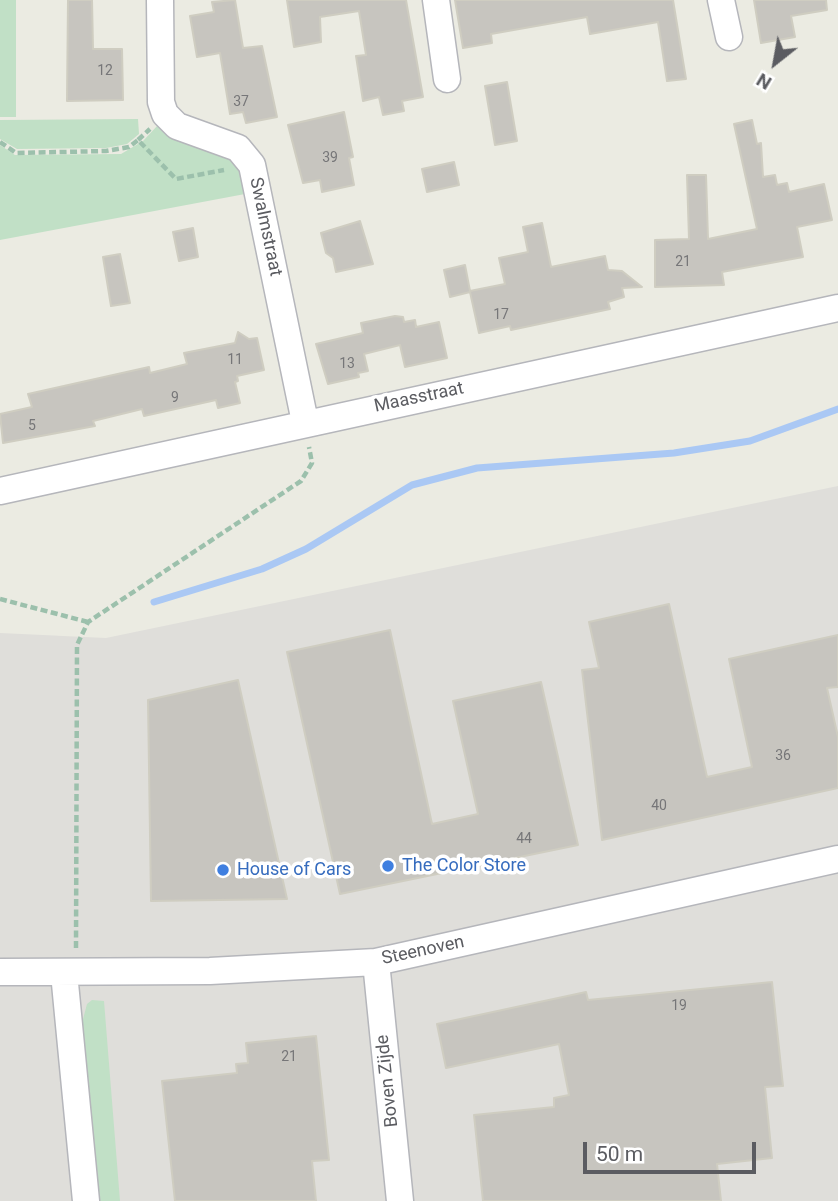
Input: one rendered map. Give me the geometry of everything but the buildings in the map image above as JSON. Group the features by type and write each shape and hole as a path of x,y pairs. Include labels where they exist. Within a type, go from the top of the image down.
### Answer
{"street":[{"name":"Swalmstraat","path":"160,0 161,102 165,114 177,126 238,148 252,165 306,422"},
{"path":"436,0 447,79"},
{"path":"722,0 729,37"},
{"name":"Maasstraat","path":"0,491 306,422 838,308"},
{"name":"Steenoven","path":"0,972 210,971 376,961 838,859"},
{"name":"Boven Zijde","path":"376,961 400,1201"},
{"path":"70,973 86,1201"}],"path":[{"path":"0,142 16,153 106,151 129,147 138,141 176,179 252,165"},
{"path":"70,973 77,645 88,622 301,481 312,463 306,422"},
{"path":"0,599 88,622"}],"shaded area":[{"path":"838,486 838,1201 0,1201 0,633 106,638"}],"green space":[{"path":"0,0 16,0 16,117 0,117"},
{"path":"138,119 139,134 127,144 106,148 17,149 0,139 0,120"},
{"path":"158,125 232,158 238,165 245,194 0,240 0,145 15,155 121,154 143,141"},
{"path":"92,1000 104,1001 120,1201 99,1201 82,1023 87,1004"}],"waterway":[{"path":"154,602 262,569 306,549 412,485 477,468 674,453 750,441 838,409"}],"place":[{"name":"The Color Store","path":"388,866"},
{"name":"House of Cars","path":"223,870"}]}
